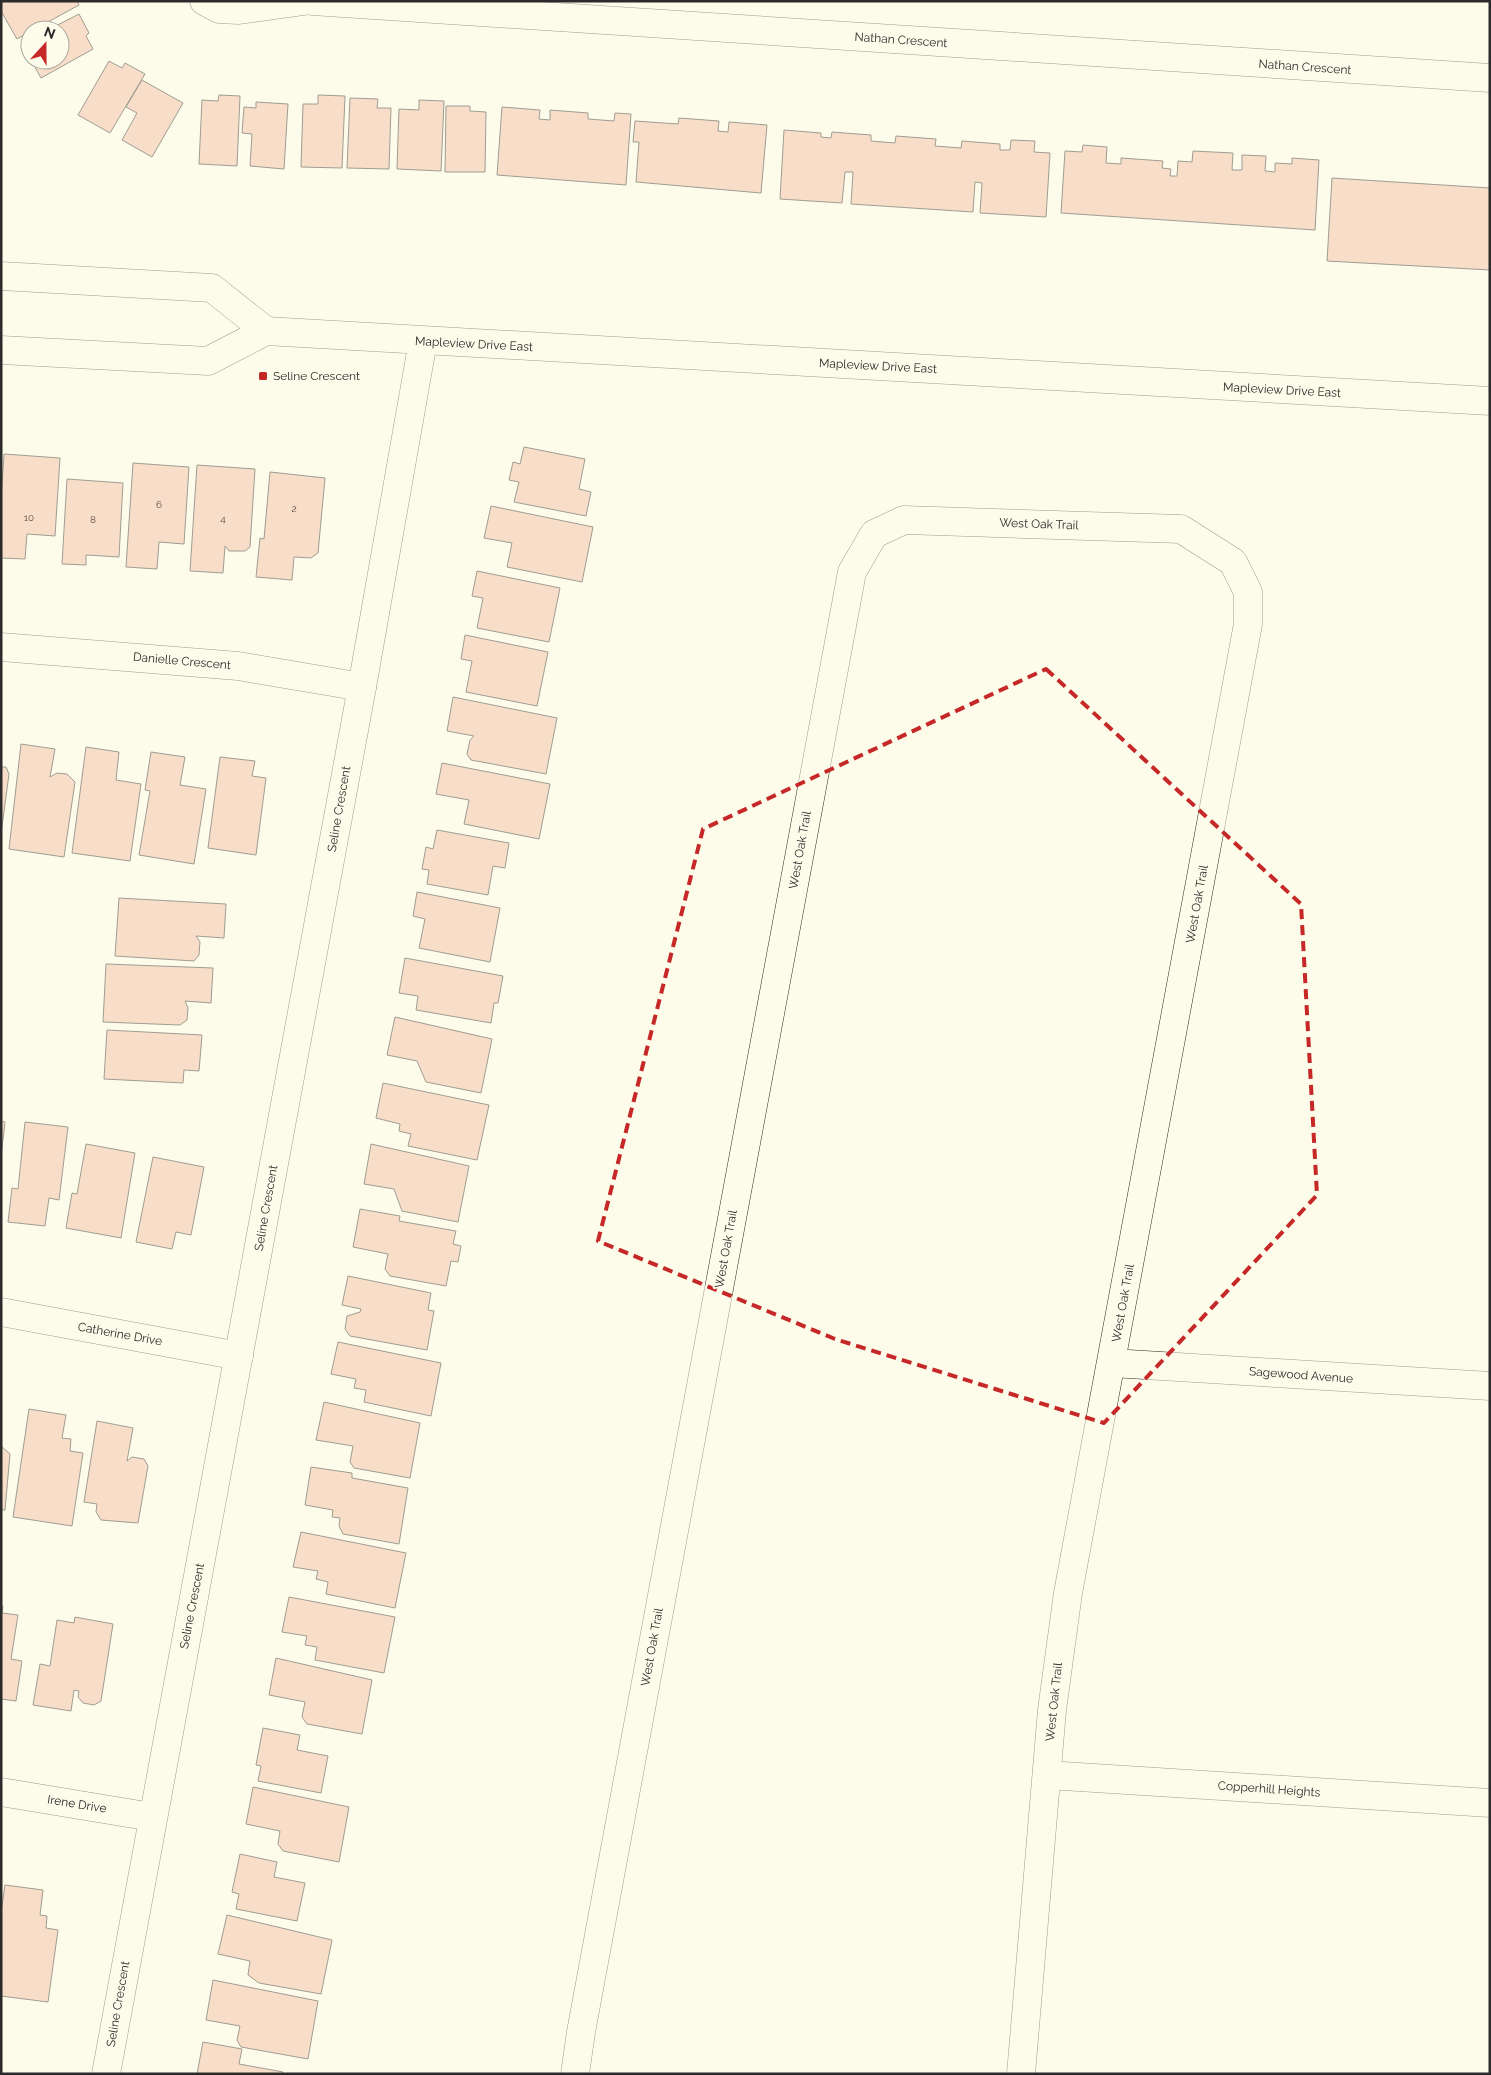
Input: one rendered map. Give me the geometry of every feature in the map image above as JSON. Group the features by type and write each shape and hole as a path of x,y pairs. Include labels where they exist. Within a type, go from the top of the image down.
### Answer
{"street":[{"path":"204,1 219,9 238,10 304,1"},
{"name":"Nathan Crescent","path":"312,1 1490,78"},
{"path":"1,276 212,288 266,331 208,361 1,350"},
{"name":"Mapleview Drive East","path":"266,331 1490,401"},
{"name":"Seline Crescent","path":"106,2074 362,687 423,341"},
{"name":"West Oak Trail","path":"575,2074 582,2022 852,572 874,534 904,520 1182,529 1233,562 1248,592 1248,624 1068,1593 1052,1710 1021,2074"},
{"name":"Danielle Crescent","path":"1,647 238,666 362,687"},
{"name":"Catherine Drive","path":"1,1312 239,1356"},
{"name":"Sagewood Avenue","path":"1112,1363 1490,1386"},
{"name":"Copperhill Heights","path":"1047,1775 1490,1803"},
{"name":"Irene Drive","path":"1,1792 152,1817"}],"highlighted area":[{"path":"1046,669 1301,904 1317,1195 1104,1423 835,1339 598,1241 703,829"}],"building":[{"path":"1,1 77,1 79,5 52,20 20,20 20,37 17,39 1,11"},
{"path":"79,14 89,33 86,36 93,49 70,62 70,20 67,20"},
{"path":"109,61 122,68 125,63 145,74 110,133 78,115"},
{"path":"37,70 55,70 41,78"},
{"path":"142,80 183,103 152,157 122,140 137,113 126,107"},
{"path":"219,95 240,96 237,166 199,164 202,100 218,101"},
{"path":"318,95 345,96 342,168 301,167 303,104 318,104"},
{"path":"350,98 378,99 377,108 391,108 389,169 347,168"},
{"path":"419,100 444,101 441,171 397,169 399,109 419,110"},
{"path":"256,102 288,104 284,169 250,166 252,134 242,133 244,107 256,108"},
{"path":"446,106 470,106 470,111 486,112 485,172 445,172"},
{"path":"502,107 540,110 539,119 550,120 550,110 588,113 588,119 614,121 615,113 631,114 626,185 497,175"},
{"path":"679,118 719,121 718,131 728,132 729,122 767,125 761,193 636,182 639,142 633,142 635,121 678,124"},
{"path":"784,130 821,133 821,137 831,138 832,132 871,135 871,141 895,143 896,136 936,139 935,146 961,148 962,141 1000,144 1000,150 1010,150 1011,140 1035,141 1034,152 1050,153 1046,217 980,213 982,183 975,182 973,212 851,204 853,172 845,172 842,203 780,199"},
{"path":"1083,145 1107,147 1106,163 1121,164 1121,158 1163,161 1162,168 1171,169 1170,176 1177,176 1178,161 1192,162 1193,151 1233,153 1232,170 1242,170 1242,155 1266,156 1265,171 1275,172 1275,163 1292,164 1292,158 1319,160 1315,230 1061,213 1065,151 1082,152"},
{"path":"1332,178 1490,188 1490,270 1327,261"},
{"path":"524,447 585,459 579,489 591,492 586,516 514,502 519,482 509,480 513,462 520,464"},
{"path":"4,454 60,458 55,536 27,534 25,559 1,558 1,500"},
{"path":"133,463 189,467 184,544 159,542 157,569 126,567"},
{"path":"197,465 255,469 250,547 245,551 229,551 225,546 223,573 190,571"},
{"path":"270,472 325,478 318,553 311,558 294,557 292,580 256,577 260,538 264,539"},
{"path":"67,479 123,483 119,557 86,555 86,565 62,564"},
{"path":"491,506 593,527 582,582 507,567 512,543 484,538"},
{"path":"477,571 560,588 549,642 477,628 483,598 472,596"},
{"path":"465,635 548,652 537,706 466,692 472,661 461,659"},
{"path":"453,697 557,718 546,774 471,760 467,754 470,740 474,736 447,731"},
{"path":"21,744 55,749 50,777 57,773 67,774 75,782 64,857 9,849"},
{"path":"86,747 119,752 116,780 141,784 130,861 72,853"},
{"path":"151,752 185,757 180,785 206,789 194,864 139,855 150,791 145,790"},
{"path":"220,757 255,761 252,776 266,778 256,855 208,848"},
{"path":"442,763 550,784 539,839 464,824 469,800 436,794"},
{"path":"1,767 6,767 9,774 1,834"},
{"path":"437,830 509,843 505,868 493,866 488,895 427,884 429,870 422,869 426,847 433,849"},
{"path":"417,892 500,908 490,962 419,948 425,919 413,916"},
{"path":"119,898 226,904 224,938 196,936 200,942 199,955 194,961 115,956"},
{"path":"405,958 503,976 498,1003 494,1003 491,1023 416,1010 418,996 399,993"},
{"path":"106,964 213,968 211,1003 185,1001 188,1008 187,1020 180,1025 103,1022"},
{"path":"395,1017 492,1039 481,1093 426,1082 417,1061 387,1055"},
{"path":"107,1030 202,1035 199,1071 184,1070 183,1083 104,1079"},
{"path":"383,1083 489,1105 477,1160 408,1146 411,1134 399,1131 400,1124 376,1118"},
{"path":"1,1121 5,1122 1,1157"},
{"path":"25,1122 68,1127 59,1200 49,1198 45,1226 8,1222 12,1188 18,1189"},
{"path":"86,1144 135,1153 121,1238 66,1228 72,1193 77,1194"},
{"path":"371,1144 469,1166 458,1222 402,1211 394,1189 364,1184"},
{"path":"153,1157 204,1167 191,1235 176,1232 172,1249 136,1242"},
{"path":"360,1209 400,1216 399,1221 456,1231 453,1244 461,1246 458,1262 451,1261 446,1286 390,1276 385,1269 388,1254 353,1247"},
{"path":"348,1276 431,1293 428,1310 434,1311 427,1350 350,1336 345,1329 347,1316 360,1312 361,1309 342,1305"},
{"path":"338,1342 441,1363 431,1416 364,1402 366,1390 354,1388 356,1379 331,1374"},
{"path":"324,1402 420,1423 410,1478 354,1468 350,1462 353,1446 316,1440"},
{"path":"29,1409 66,1415 62,1438 71,1439 70,1451 83,1453 72,1526 13,1517"},
{"path":"97,1421 133,1428 127,1461 132,1457 144,1459 148,1466 138,1523 101,1520 96,1512 97,1504 84,1502"},
{"path":"1,1446 10,1454 5,1510 1,1510"},
{"path":"311,1467 352,1473 352,1478 408,1488 399,1544 343,1534 339,1526 340,1518 332,1517 333,1510 305,1505"},
{"path":"301,1532 406,1553 395,1608 326,1594 328,1582 316,1579 318,1571 293,1567"},
{"path":"289,1597 395,1617 384,1673 315,1660 317,1647 305,1645 307,1636 282,1632"},
{"path":"1,1606 3,1606 2,1613 18,1615 11,1659 22,1661 16,1701 1,1699"},
{"path":"75,1617 113,1624 101,1701 94,1705 83,1703 78,1697 79,1691 74,1690 71,1711 33,1705 40,1664 50,1666 57,1620 74,1623"},
{"path":"276,1658 372,1680 362,1734 307,1724 302,1717 305,1702 269,1695"},
{"path":"263,1728 300,1735 297,1750 328,1756 321,1793 258,1781 261,1766 256,1765"},
{"path":"253,1787 349,1807 339,1862 283,1851 278,1844 280,1831 246,1824"},
{"path":"240,1854 277,1862 274,1877 305,1883 297,1921 236,1909 239,1894 232,1892"},
{"path":"5,1885 43,1890 40,1915 47,1916 46,1928 58,1930 48,2002 1,1996 1,1913"},
{"path":"227,1915 332,1940 321,1994 259,1983 248,1975 250,1961 218,1954"},
{"path":"213,1980 318,2001 308,2059 241,2047 237,2040 240,2026 206,2020"},
{"path":"203,2042 242,2049 239,2064 283,2072 283,2074 197,2074"}],"place":[{"name":"Seline Crescent","path":"263,376"}]}
